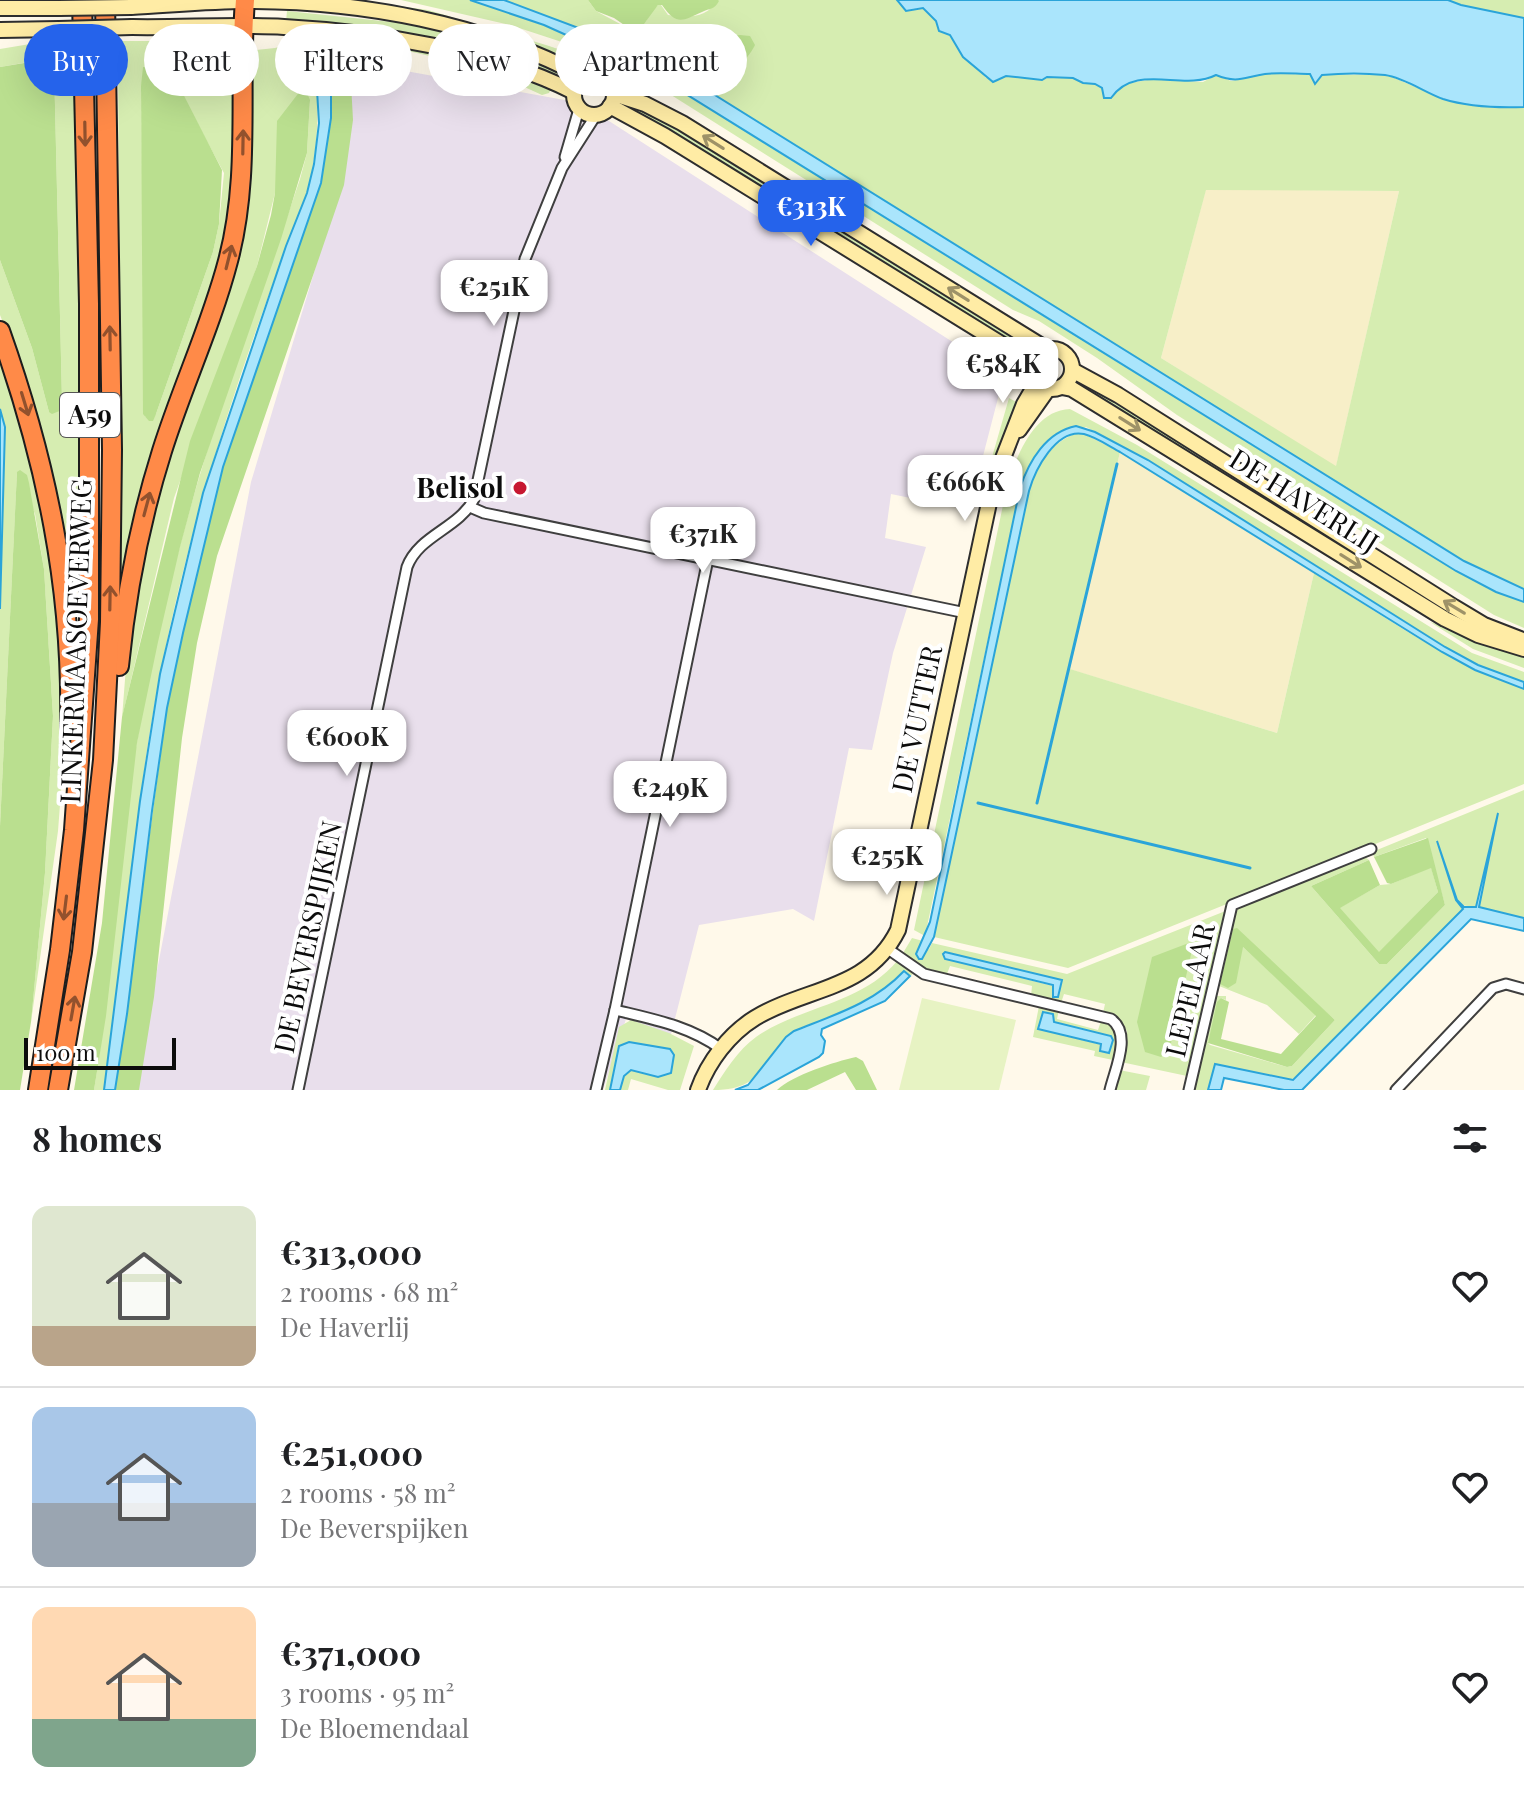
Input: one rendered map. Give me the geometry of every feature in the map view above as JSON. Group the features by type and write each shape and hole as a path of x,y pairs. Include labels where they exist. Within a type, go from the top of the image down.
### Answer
{"highway":[{"name":"LINKERMAASOEVERWEG","path":"38,1090 60,950 74,830 89,619 89,319 82,0"},
{"name":"LINKERMAASOEVERWEG","path":"58,1090 82,952 103,760 110,622 112,450 105,0"},
{"path":"243,24 245,0"},
{"name":"A59","path":"103,760 114,719 128,598 146,506 175,412 215,305 237,219 243,161 243,96"},
{"name":"A59","path":"0,331 37,445 51,503 62,575 69,640 68,794 74,830"}],"street":[{"path":"0,8 131,7 245,0 341,6 434,22 555,63"},
{"path":"0,30 144,27"},
{"path":"259,27 340,32 466,53 519,68 555,84"},
{"path":"574,96 579,109 596,115"},
{"path":"612,96 612,100"},
{"path":"562,168 596,115 612,100"},
{"path":"612,100 645,104 682,123 1048,350 1036,358 1045,382 1071,377 1072,370"},
{"name":"DE HAVERLIJ","path":"612,100 1016,353 1045,382 1072,389 1445,619 1478,635 1524,649"},
{"path":"579,109 562,168 525,259 477,490 470,507 484,513 966,613"},
{"name":"DE HAVERLIJ","path":"1048,350 1065,354 1072,370 1454,607 1484,625 1524,641"},
{"name":"DE VUTTER","path":"698,1090 721,1049 755,1018 852,978 873,965 888,949 902,918 993,484 1006,446 1045,382"},
{"name":"DE BEVERSPIJKEN","path":"298,1090 407,567 412,554 421,545 470,507"},
{"path":"596,1090 708,559"},
{"name":"LEPELAAR","path":"1189,1090 1232,905 1371,849"},
{"path":"888,949 924,974 1111,1019 1118,1024 1122,1038 1110,1090"},
{"path":"1396,1090 1493,988 1506,984 1524,989"},
{"path":"615,1010 676,1025 721,1049"}],"shaded area":[{"path":"412,72 428,75 428,96 539,95 581,103 1004,375 969,510 891,494 885,538 926,547 893,653 872,750 849,748 814,921 793,909 699,925 670,1038 626,1019 603,1090 134,1090 251,482 341,183 348,96 412,96"},
{"path":"1206,189 1399,191 1336,467 1161,358"},
{"path":"1120,452 1314,573 1277,733 1069,669"}],"green space":[{"path":"356,0 428,10 475,24 461,24 427,11"},
{"path":"401,0 470,0 544,25 555,30 555,40 539,35 539,24 506,24"},
{"path":"504,0 588,0 596,11 620,24 568,24"},
{"path":"588,0 719,1 712,8 680,20 658,5 644,24 623,24 596,11"},
{"path":"718,0 897,0 899,4 922,8 950,35 963,57 986,78 1073,78 1102,88 1153,79 1203,82 1216,75 1231,81 1266,74 1387,75 1442,98 1495,108 1524,107 1524,589 1464,561 716,96 747,96 747,24 633,24 646,21 658,5 668,15 690,16 703,13","holes":["1206,190 1399,191 1336,466 1161,358"]},
{"path":"1448,0 1524,0 1524,18 1461,5"},
{"path":"287,11 406,24 296,24 286,22"},
{"path":"412,25 428,28 428,49 412,46"},
{"path":"747,36 755,45 747,58"},
{"path":"128,41 144,41 144,84 141,86 145,417 156,414 213,252 219,224 224,173 183,96 238,96 238,190 121,626 118,96 128,96"},
{"path":"539,43 555,48 555,59 539,53"},
{"path":"24,45 24,63 0,67 0,49"},
{"path":"412,47 428,50 428,56 412,52"},
{"path":"275,48 275,96 317,96 317,134 311,177 242,371 204,491 173,613 143,778 104,1090 94,1090 130,785 153,659 206,454 307,153 310,100 275,193 257,266 174,498 122,718 127,654 156,500 179,423 243,244 252,176 252,96 259,96 259,50"},
{"path":"539,60 555,66 555,79 539,72"},
{"path":"24,63 24,96 55,96 62,410 52,414 0,260 0,67"},
{"path":"143,67 144,96 184,96 222,170 219,224 213,252 153,421 143,414"},
{"path":"539,80 553,84 549,93 539,94"},
{"path":"55,96 76,96 80,402 73,668 16,356 0,315 0,260 32,348 49,412 62,400"},
{"path":"296,96 308,96 307,153 281,239 200,473 180,547 137,743 106,1016 94,1090 74,1090 102,923 122,717 190,441 257,266 271,215 275,193 277,121"},
{"path":"331,96 352,96 353,120 344,185 217,556 197,643 182,738 154,997 139,1090 115,1090 167,708 196,573 223,467 321,183 331,118"},
{"path":"673,96 689,96 1456,571 1496,592 1524,602 1524,628 1494,615 1177,415 1039,321 1013,310"},
{"path":"621,100 664,115 1021,339 1017,347 684,138 624,110 618,103"},
{"path":"0,352 29,440 54,567 64,687 58,831 31,1022 45,873 53,716 44,569 35,514 17,472 0,826 0,609 5,427 0,409"},
{"path":"1091,385 1455,614 1452,618 1086,391"},
{"path":"1009,398 1020,404 986,490 982,492"},
{"path":"1070,409 1137,445 1472,653 1524,672 1524,682 1478,665 1445,647 1148,460 1086,427 1044,448 1031,463 1020,488 925,936 914,930 1007,486 1021,449 1037,426 1057,411"},
{"path":"1075,434 1084,434 1120,452 1070,669 1277,733 1314,573 1442,652 1524,689 1524,784 1068,968 934,937 1029,491 1045,457 1058,443"},
{"path":"20,470 27,475 29,483 44,569 53,716 45,873 31,1022 20,1090 0,1090 0,826 17,472"},
{"path":"1430,622 1524,652 1524,668 1473,649"},
{"path":"1524,790 1524,918 1479,907 1498,814 1476,907 1460,905 1463,909 1302,1072 1289,1081 1215,1064 1208,1090 1193,1090 1214,998 1217,996 1226,996 1226,1000 1221,998 1208,1043 1287,1067 1292,1066 1335,1020 1233,929 1220,985 1242,946 1316,1015 1299,1034 1267,1005 1219,986 1235,913 1240,907 1365,857 1369,860 1311,886 1379,964 1387,964 1445,905 1426,838 1374,857 1372,852"},
{"path":"1428,838 1445,905 1387,964 1379,964 1311,886 1369,860 1380,885 1340,908 1379,952 1438,892 1431,868 1391,884 1387,883 1374,857"},
{"path":"1431,867 1438,892 1379,953 1339,908 1380,885 1391,884"},
{"path":"1228,910 1190,1074 1187,1076 1121,1062 1127,1031 1116,1017 1103,1013 1105,1004 1064,994 1061,1003 1031,996 1032,986 950,966 947,974 919,966 903,953 912,938 923,941 917,954 929,949 932,943 1067,974","holes":["943,954 1061,980 1058,996 1053,986 946,959"]},
{"path":"1237,928 1335,1020 1292,1066 1208,1043 1217,1002 1221,998 1229,1002 1221,1039 1281,1054 1316,1016 1243,947 1236,983 1228,988 1220,984 1233,929"},
{"path":"1194,941 1169,1052 1161,1057 1145,1052 1137,1022 1152,957"},
{"path":"898,960 913,974 910,976 904,971 866,1000 794,1031 753,1079 743,1085 713,1090 738,1054 756,1037 774,1026 867,987"},
{"path":"922,998 1016,1020 999,1090 899,1090"},
{"path":"1039,1006 1059,1010 1057,1019 1098,1030 1101,1021 1108,1024 1116,1031 1117,1042 1113,1060 1094,1056 1095,1051 1033,1037","holes":["1053,1015 1054,1022 1113,1041 1102,1045 1038,1029"]},
{"path":"631,1020 669,1033 694,1046 680,1090 668,1090 631,1079 628,1090 620,1090 624,1076 631,1070 658,1077 670,1049 630,1042 619,1046 610,1090 605,1090 619,1027"},
{"path":"856,1057 863,1061 877,1090 856,1090 845,1072 807,1090 777,1090 803,1074"},
{"path":"1119,1070 1150,1076 1146,1090 1114,1090"}],"water":[{"path":"470,0 504,0 568,24 555,24 555,30"},
{"path":"897,0 1448,0 1524,18 1524,107 1453,102 1400,79 1370,74 1322,75 1315,84 1310,74 1288,73 1236,79 1216,75 1189,81 1147,79 1121,87 1111,98 1104,98 1102,88 1095,84 1073,78 1047,77 1042,80 1006,76 993,82 963,57 950,35 939,31 936,21 923,8 906,11"},
{"path":"317,96 331,96 331,118 321,183 223,467 183,633 167,708 115,1090 104,1090 140,801 160,674 203,493 286,246 307,193 319,123"},
{"path":"689,96 716,96 1464,561 1524,589 1524,602 1496,592 1456,571"},
{"path":"0,409 5,427 0,609"},
{"path":"1076,426 1095,432 1148,460 1445,647 1478,665 1524,682 1524,689 1475,670 1442,652 1093,437 1074,434 1064,437 1048,452 1029,491 934,937 922,959 919,959 916,954 930,922 1020,488 1028,468 1047,441"},
{"path":"1498,813 1479,907 1524,918 1524,931 1471,919 1302,1090 1284,1090 1224,1078 1221,1090 1208,1090 1215,1064 1293,1080 1463,909 1456,900 1437,841 1457,900 1464,907 1476,907"},
{"path":"945,952 1062,980 1058,997 1053,997 1053,985 945,959"},
{"path":"904,971 910,976 885,1001 822,1029 821,1035 825,1041 819,1057 758,1090 735,1090 748,1085 794,1031 867,1000"},
{"path":"1043,1012 1053,1014 1054,1022 1111,1036 1113,1040 1109,1053 1100,1051 1101,1044 1038,1029"},
{"path":"629,1042 670,1049 674,1055 671,1073 658,1077 631,1070 624,1076 620,1090 610,1090 619,1046"}],"waterway":[{"path":"1037,803 1117,464"},
{"path":"978,803 1250,868"}],"place":[{"name":"Belisol","path":"520,488"}]}
